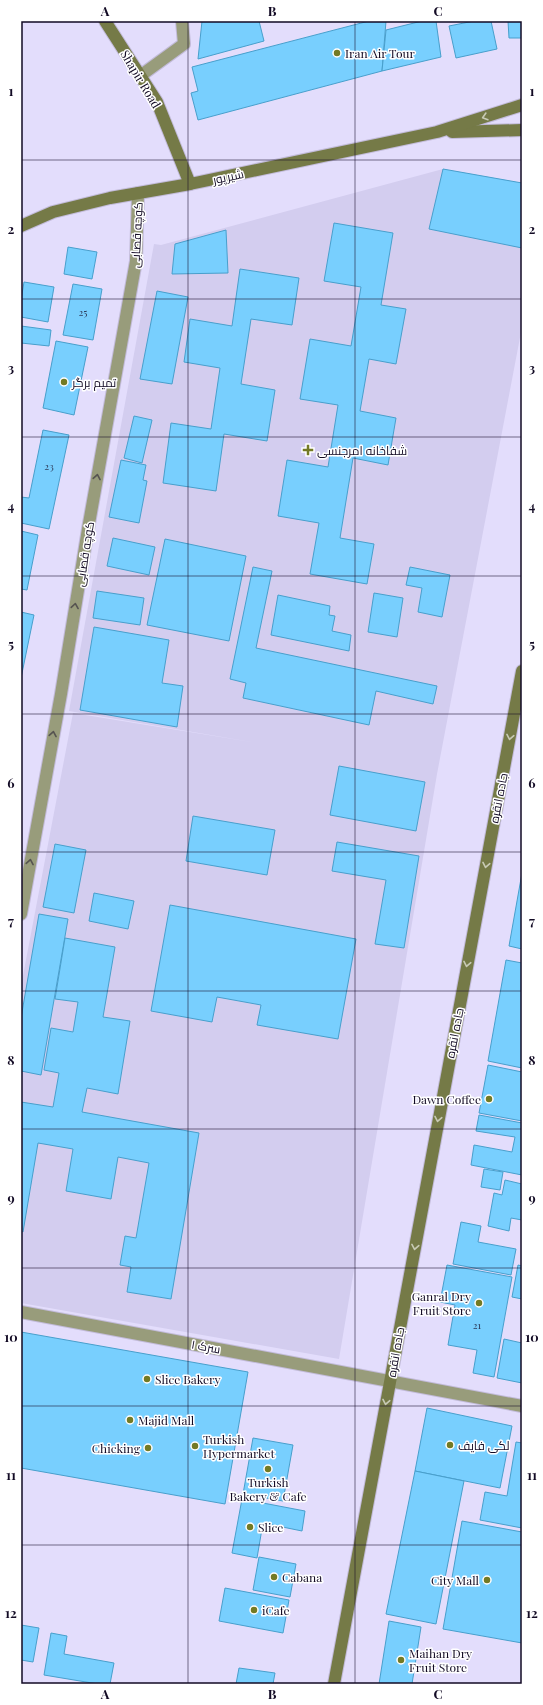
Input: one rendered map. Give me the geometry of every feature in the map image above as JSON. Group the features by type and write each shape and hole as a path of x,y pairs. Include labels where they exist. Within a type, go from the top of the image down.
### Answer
{"main road":[{"name":"Shapir Road","path":"104,21 157,102 190,184"},
{"name":"شیرپور","path":"21,226 53,212 110,198 190,184 436,132 522,105"},
{"name":"شیرپور","path":"436,132 522,130"},
{"name":"جادہ انقرہ","path":"474,925 518,709 522,671"},
{"name":"جاده انقره","path":"334,1684 474,925"}],"street":[{"path":"140,76 184,44 182,21"},
{"name":"کوچه قصابی","path":"21,914 136,261 138,193"},
{"name":"سرک ۱","path":"21,1312 390,1380 522,1406"}],"shaded area":[{"path":"443,169 522,183 522,327 437,774 339,1359 21,1303 21,986 73,713 258,743 69,711 154,244 161,245"}],"building":[{"path":"202,21 259,21 264,41 198,59"},
{"path":"369,21 386,21 382,71 198,120 191,93 198,91 192,67"},
{"path":"422,21 436,21 441,57 382,71 386,30"},
{"path":"474,21 491,21 497,49 456,58 449,26"},
{"path":"508,21 522,21 522,38 509,38"},
{"path":"443,169 522,183 522,248 429,229"},
{"path":"334,223 393,233 381,305 406,309 396,364 369,359 360,411 396,418 388,465 353,458 340,538 374,544 367,584 310,574 319,523 278,516 287,460 328,467 338,405 300,399 310,339 351,346 361,287 324,281"},
{"path":"226,230 228,273 172,274 175,244"},
{"path":"68,247 97,252 92,279 64,274"},
{"path":"240,269 299,278 292,325 251,319 241,384 275,390 267,441 224,434 216,491 163,483 171,423 211,429 220,368 184,362 190,319 232,326"},
{"path":"24,282 54,287 48,322 21,317 21,300"},
{"path":"73,284 102,289 93,340 63,335"},
{"path":"157,291 188,297 172,384 140,379"},
{"path":"21,326 51,330 49,346 21,343"},
{"path":"56,341 88,347 74,415 43,408"},
{"path":"134,416 152,420 142,463 124,458"},
{"path":"43,430 69,435 49,529 21,523 21,497 29,498"},
{"path":"121,460 146,465 143,480 147,481 139,523 109,517"},
{"path":"21,531 38,535 27,590 21,589"},
{"path":"113,538 155,547 149,575 107,566"},
{"path":"165,539 246,556 229,641 147,625"},
{"path":"253,567 272,571 256,648 437,686 433,704 376,691 369,725 243,698 246,683 230,679"},
{"path":"410,567 450,575 442,617 418,612 422,588 406,585"},
{"path":"97,591 144,598 140,625 93,618"},
{"path":"374,593 403,598 397,637 368,632"},
{"path":"278,595 330,606 329,615 335,616 332,631 351,635 349,651 271,635"},
{"path":"21,612 34,615 21,678"},
{"path":"94,627 169,640 162,683 183,686 177,727 80,710"},
{"path":"339,766 425,782 416,831 330,815"},
{"path":"193,816 275,830 267,875 186,861"},
{"path":"337,842 419,856 404,948 375,944 386,880 332,871"},
{"path":"55,844 86,850 74,913 43,907"},
{"path":"522,873 522,949 509,946"},
{"path":"94,893 134,901 128,929 89,921"},
{"path":"170,905 356,939 338,1039 257,1025 261,1005 217,997 212,1022 151,1011"},
{"path":"39,914 68,919 41,1075 21,1071 21,1018"},
{"path":"65,938 115,947 103,1017 130,1021 118,1094 87,1088 82,1112 199,1133 171,1299 127,1292 131,1267 120,1265 125,1236 136,1238 149,1163 118,1157 111,1199 66,1191 73,1149 38,1143 23,1232 21,1231 21,1102 53,1107 59,1073 44,1070 51,1028 73,1032 78,1002 55,999"},
{"path":"506,960 522,963 522,1068 488,1061"},
{"path":"488,1065 522,1072 522,1121 479,1113"},
{"path":"479,1115 522,1123 522,1175 471,1165 474,1145 512,1152 515,1137 476,1131"},
{"path":"484,1169 503,1172 500,1190 481,1187"},
{"path":"505,1180 522,1184 522,1220 511,1218 509,1231 488,1226 494,1193 502,1195"},
{"path":"461,1222 481,1226 478,1242 516,1249 511,1275 453,1264"},
{"path":"447,1265 512,1277 494,1377 473,1373 477,1350 448,1345 455,1305 440,1302"},
{"path":"518,1265 522,1266 522,1299 512,1297"},
{"name":"Majid Mall","path":"21,1332 248,1372 225,1504 21,1468"},
{"path":"504,1339 522,1343 522,1383 497,1378"},
{"path":"427,1408 512,1426 500,1488 415,1471"},
{"name":"Turkish Bakery & Cafe","path":"253,1438 293,1445 283,1501 243,1494"},
{"path":"516,1442 522,1443 522,1528 480,1520 485,1492 507,1496"},
{"path":"415,1471 464,1481 436,1624 386,1614"},
{"name":"Slice","path":"242,1499 305,1511 302,1531 263,1523 257,1558 232,1553"},
{"name":"City Mall","path":"462,1521 522,1532 522,1643 443,1629"},
{"name":"Cabana","path":"259,1557 296,1564 290,1597 253,1590"},
{"name":"iCafe","path":"225,1588 289,1600 283,1633 219,1621"},
{"path":"389,1621 421,1627 412,1684 379,1684"},
{"path":"21,1625 39,1628 33,1662 21,1660"},
{"path":"51,1633 67,1636 64,1654 114,1663 110,1684 98,1684 44,1675"},
{"path":"239,1668 275,1673 273,1684 236,1684"}],"place":[{"name":"Iran Air Tour","path":"337,53"},
{"name":"تمیم برگر","path":"64,382"},
{"name":"شفاخانه امرجنسی","path":"308,450"},
{"name":"Dawn Coffee","path":"489,1099"},
{"name":"Ganral Dry Fruit Store","path":"479,1303"},
{"name":"Slice Bakery","path":"147,1379"},
{"name":"Majid Mall","path":"130,1420"},
{"name":"لکی فایف","path":"450,1445"},
{"name":"Turkish Hypermarket","path":"195,1446"},
{"name":"Chicking","path":"148,1448"},
{"name":"Turkish Bakery & Cafe","path":"268,1469"},
{"name":"Slice","path":"250,1527"},
{"name":"Cabana","path":"274,1577"},
{"name":"City Mall","path":"487,1580"},
{"name":"iCafe","path":"254,1610"},
{"name":"Maihan Dry Fruit Store","path":"401,1660"}]}
